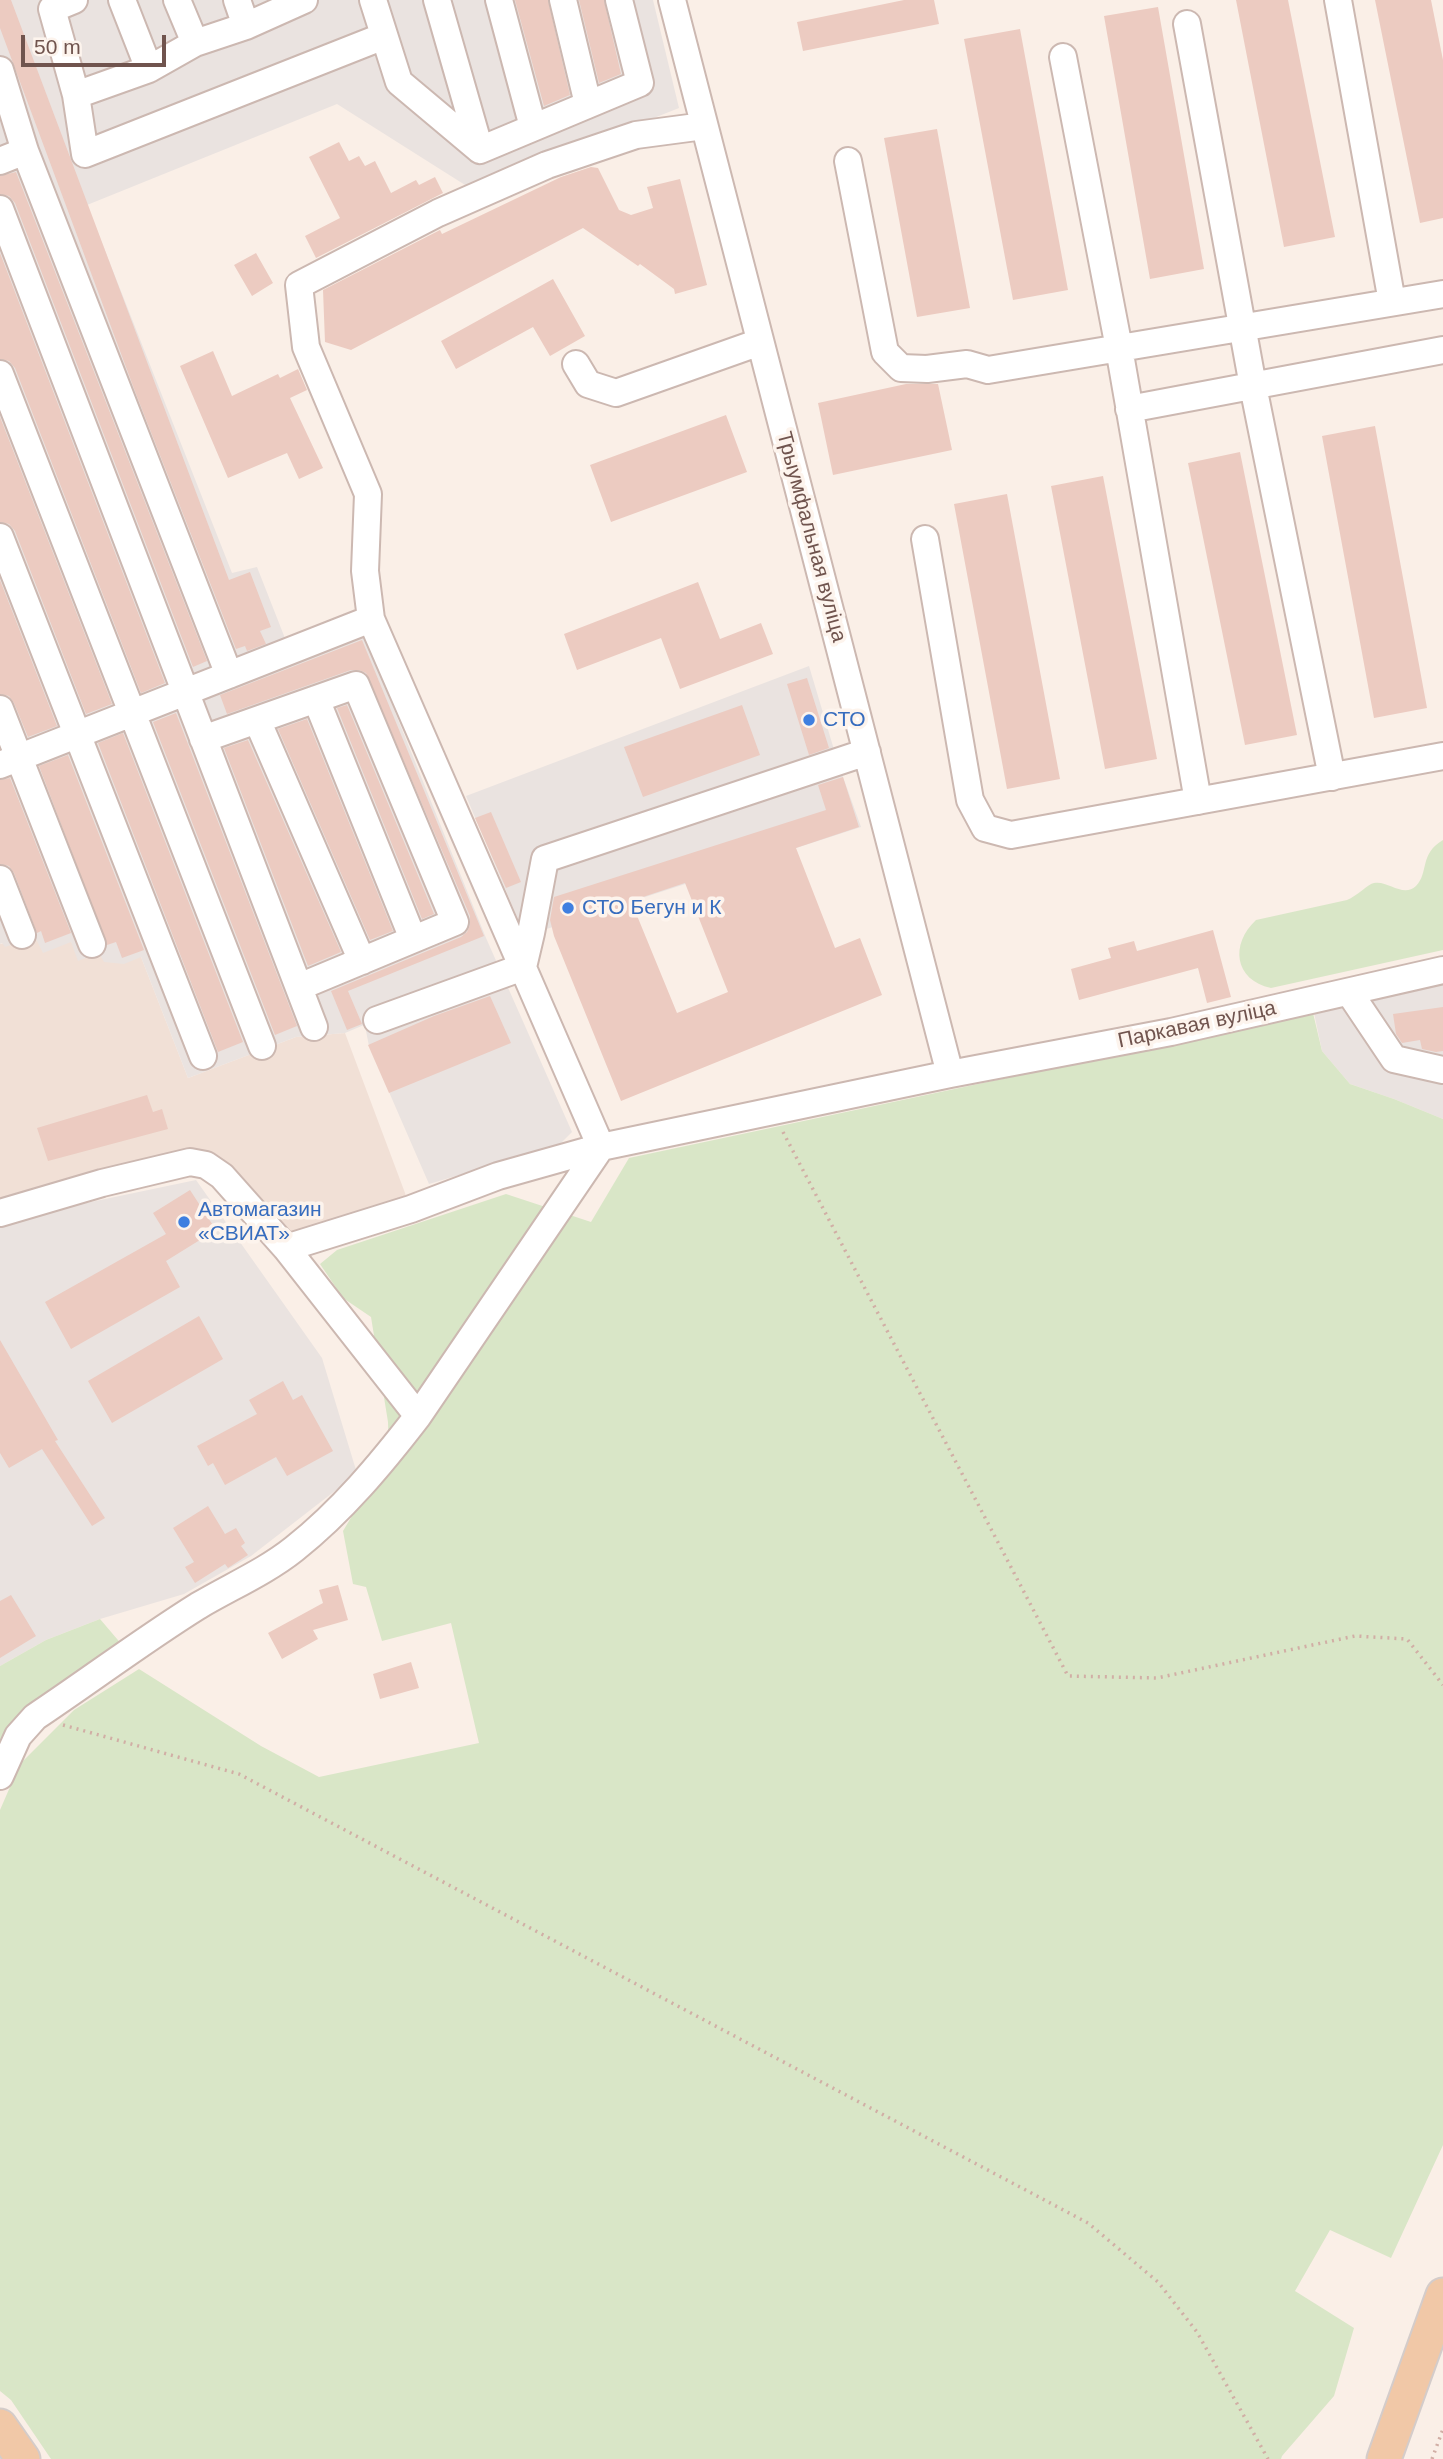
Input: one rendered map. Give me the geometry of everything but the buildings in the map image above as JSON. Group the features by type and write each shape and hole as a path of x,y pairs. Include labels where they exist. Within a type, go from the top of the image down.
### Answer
{"main road":[{"path":"1384,2459 1443,2295"},
{"path":"0,2426 23,2459"}],"street":[{"path":"74,0 52,9 76,95 85,154 384,36"},
{"path":"122,0 149,69"},
{"path":"177,0 195,43"},
{"path":"237,0 246,26"},
{"path":"76,95 149,69 195,43 246,26 304,0"},
{"path":"373,0 399,82 480,150"},
{"path":"437,0 480,150"},
{"path":"499,0 533,127"},
{"path":"563,0 588,104"},
{"path":"480,150 640,83 619,0"},
{"name":"Трыумфальная вуліца","path":"672,0 950,1074"},
{"path":"1338,0 1392,302"},
{"path":"1187,24 1253,386 1332,777"},
{"path":"1063,57 1119,348 1199,801"},
{"path":"0,70 4,99 229,675"},
{"path":"0,1776 18,1736 35,1717 198,1607 293,1550 334,1515 389,1454 418,1416 601,1147 371,619 365,571 368,494 306,347 299,285 438,213 547,165 636,135 704,126"},
{"path":"0,161 25,151"},
{"path":"848,161 885,352 901,369 967,364 988,370 1443,294"},
{"path":"0,209 314,1027"},
{"path":"576,364 588,384 616,393 760,342"},
{"path":"1129,409 1443,349"},
{"path":"0,374 262,1046"},
{"path":"0,537 203,1056"},
{"path":"925,539 970,800 985,828 1011,835 1443,756"},
{"path":"10,762 371,619"},
{"path":"203,739 356,685 455,922 299,987"},
{"path":"316,699 413,939"},
{"path":"0,709 10,762 92,944"},
{"path":"257,720 362,961"},
{"path":"523,967 545,859 867,752"},
{"path":"0,878 22,935"},
{"path":"377,1020 523,967"},
{"name":"Паркавая вуліца","path":"286,1248 411,1209 498,1176 601,1147 950,1074 1171,1032 1443,970"},
{"path":"1349,992 1394,1059 1443,1070"},
{"path":"0,1213 102,1183 190,1163 206,1165 222,1176 286,1248 418,1416"}],"path":[{"path":"772,1111 1068,1676 1157,1678 1355,1636 1407,1639 1443,1685"},
{"path":"35,1717 239,1774 1088,2223 1158,2282 1197,2332 1268,2459"},
{"path":"1432,2459 1443,2429"}],"shaded area":[{"path":"0,0 653,0 679,108 473,190 337,104 87,205 232,573 257,567 290,651 364,635 486,938 572,1132 559,1145 429,1184 369,1046 365,1026 359,1010 364,1025 345,1033 296,1037 188,1078 141,957 124,964 104,962 99,953 78,961 71,942 43,953 35,937 5,947 0,944"},
{"path":"809,666 838,763 861,827 525,936 466,796"},
{"path":"35,937 71,942 100,953 141,957 188,1078 296,1037 345,1033 411,1209 286,1248 206,1165 0,1213 0,944"},
{"path":"1443,981 1443,1119 1350,1084 1322,1051 1313,1008"},
{"path":"196,1180 322,1358 356,1470 340,1487 251,1556 184,1594 100,1619 46,1640 0,1666 0,1224 24,1216"}],"green space":[{"path":"1443,840 1443,950 1271,988 1259,984 1243,969 1240,960 1242,940 1256,920 1347,900 1374,883 1401,890 1411,889 1420,881 1430,851"},
{"path":"1313,1013 1322,1051 1350,1084 1443,1119 1443,2145 1391,2258 1330,2230 1295,2291 1354,2328 1334,2396 1281,2459 51,2459 11,2400 0,2391 0,1810 20,1764 74,1710 139,1669 261,1746 319,1777 479,1743 451,1623 382,1641 366,1587 353,1584 343,1531 389,1454 388,1422 371,1317 343,1298 320,1264 337,1250 506,1194 591,1222 629,1158"},
{"path":"100,1619 129,1653 35,1717 0,1776 0,1666 46,1640"}],"place":[{"name":"СТО","path":"809,720"},
{"name":"СТО Бегун и К","path":"568,908"},
{"name":"Автомагазин «СВИАТ»","path":"184,1222"}]}
